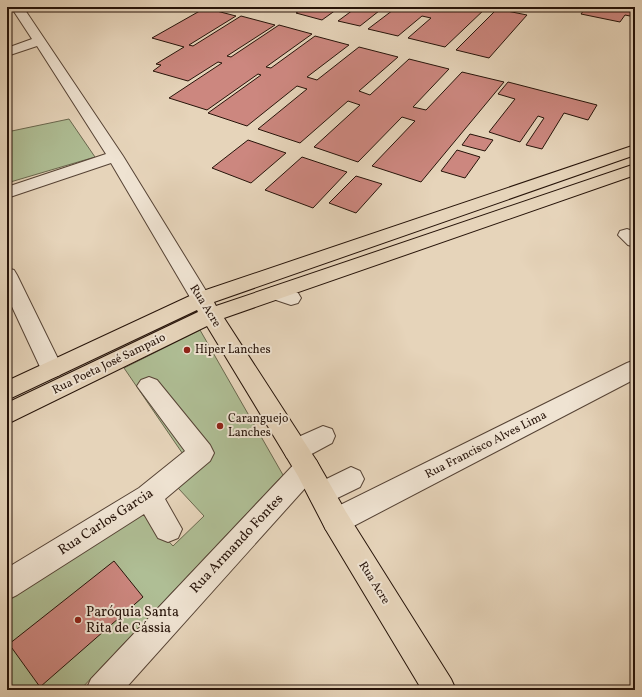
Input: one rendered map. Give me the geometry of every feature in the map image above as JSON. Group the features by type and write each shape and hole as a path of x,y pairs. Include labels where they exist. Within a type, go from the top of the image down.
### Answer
{"main road":[{"path":"206,307 635,150"},
{"path":"206,307 284,295 635,169"},
{"name":"Rua Poeta José Sampaio","path":"7,391 52,369 206,307"},
{"name":"Rua Poeta José Sampaio","path":"7,414 206,307"},
{"name":"Rua Acre","path":"206,307 301,459 336,521 440,690"}],"street":[{"path":"7,10 16,7"},
{"name":"Rua Acre","path":"16,7 40,40 115,156 206,307"},
{"path":"7,52 40,40"},
{"path":"7,193 115,156"},
{"path":"7,275 52,369"},
{"name":"Rua Francisco Alves Lima","path":"336,521 635,369"},
{"name":"Rua Carlos Garcia","path":"7,585 148,497 201,453 149,386"},
{"name":"Rua Armando Fontes","path":"102,690 301,459 323,436"},
{"path":"321,494 351,479"},
{"path":"148,497 168,529"}],"green space":[{"path":"69,119 95,157 7,183 7,132"},
{"path":"200,330 283,475 80,690 7,690 7,592 137,508 173,546 204,516 166,475 187,460 124,368"}],"building":[{"path":"272,7 292,7 287,11"},
{"path":"306,7 340,7 322,20 296,13"},
{"path":"357,7 384,7 360,26 338,21"},
{"path":"397,7 487,7 445,47 408,38 431,18 422,16 398,36 368,29"},
{"path":"586,7 635,7 635,17 625,15 620,22 581,14"},
{"path":"205,8 236,16 189,45 193,46 241,16 275,25 227,56 231,57 279,25 312,34 266,67 271,68 315,36 349,45 307,77 317,80 359,47 398,57 359,91 370,95 409,59 449,69 413,107 426,110 462,72 504,82 421,182 372,166 415,121 402,117 358,162 314,147 360,105 348,101 300,143 258,129 307,89 297,86 247,126 208,113 261,75 258,74 207,110 169,98 222,63 218,62 188,81 153,71 161,65 156,64 184,47 152,38"},
{"path":"497,9 527,15 489,58 456,50"},
{"path":"508,82 597,105 588,120 564,113 542,149 526,145 544,118 538,116 520,142 489,132 515,99 498,94"},
{"path":"470,134 493,140 485,151 462,145"},
{"path":"248,140 286,153 251,183 212,168"},
{"path":"457,150 480,157 465,178 441,171"},
{"path":"302,157 347,172 313,208 265,190"},
{"path":"356,176 382,184 356,213 329,203"},
{"name":"Paróquia Santa Rita de Cássia","path":"114,561 143,597 40,687 9,644"}],"place":[{"name":"Hiper Lanches","path":"187,350"},
{"name":"Caranguejo Lanches","path":"220,426"},
{"name":"Paróquia Santa Rita de Cássia","path":"78,620"}]}
